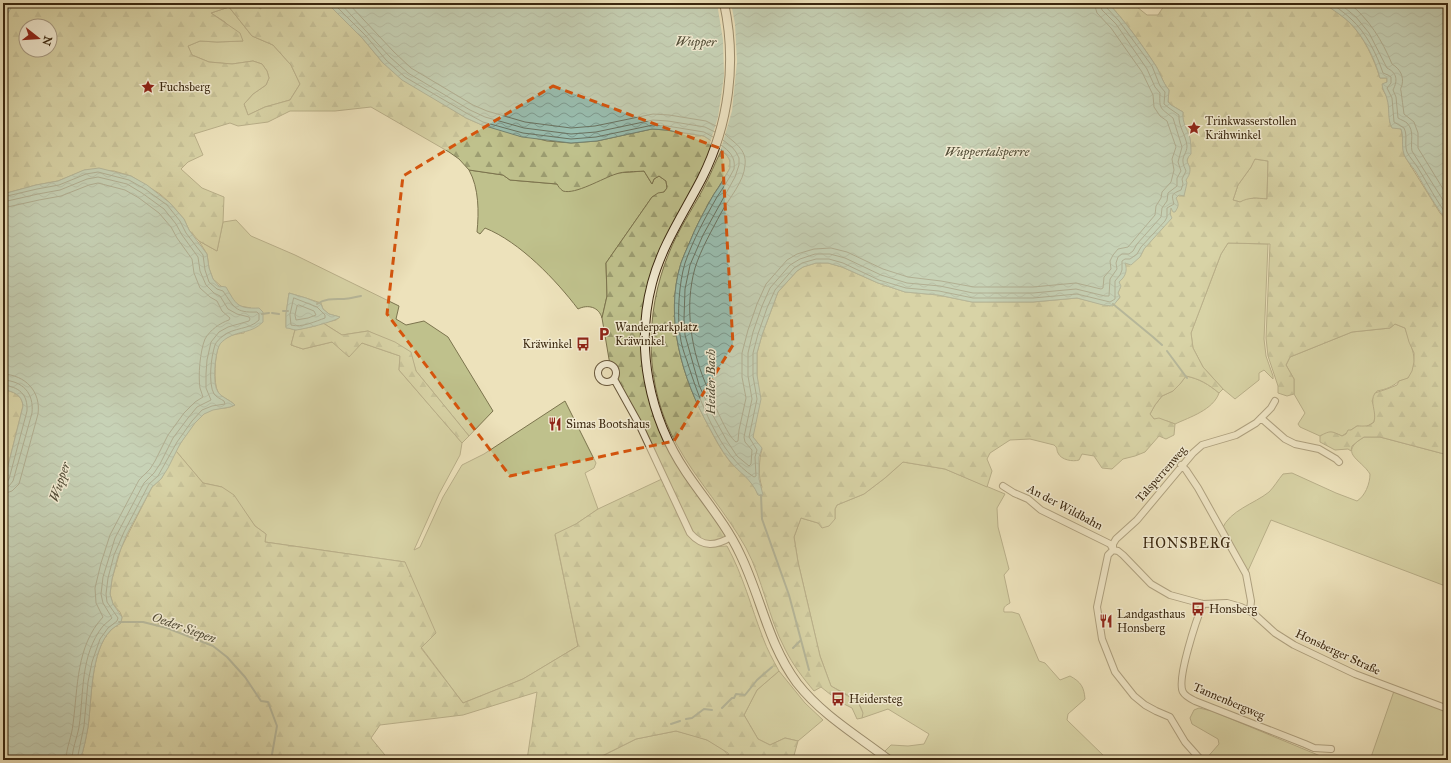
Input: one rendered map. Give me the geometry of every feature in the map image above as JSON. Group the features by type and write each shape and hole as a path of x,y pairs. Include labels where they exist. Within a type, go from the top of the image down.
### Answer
{"main road":[{"path":"724,3 730,42 730,72 729,90 721,129 706,169 672,231 658,264 651,288 647,312 646,358 648,377 654,405 671,446 686,472 716,513 731,537 745,565 774,644 791,675 827,713 889,760"}],"street":[{"path":"614,379 639,424 690,533 698,539 712,544 720,543 731,537"},
{"name":"Talsperrenweg","path":"1113,550 1113,544 1116,539 1137,520 1181,465 1202,445 1236,435 1256,423 1271,408 1275,401"},
{"path":"1261,418 1286,439 1295,444 1319,449 1339,462"},
{"path":"1181,465 1198,488 1246,574 1251,601 1250,611"},
{"name":"An der Wildbahn","path":"1003,486 1028,499 1041,510 1110,544 1113,550"},
{"path":"1113,550 1108,555 1097,607 1102,639 1115,672 1134,696 1145,705 1170,717 1185,742 1201,760"},
{"name":"Honsberger Straße","path":"1113,550 1118,551 1160,590 1176,597 1203,604 1227,603 1241,607 1250,611 1275,632 1294,645 1355,674 1448,709"},
{"name":"Tannenbergweg","path":"1203,604 1182,675 1182,691 1195,701 1314,748 1331,749"}],"highlighted area":[{"path":"553,86 722,149 733,345 674,441 510,476 387,314 403,176"}],"green space":[{"path":"14,3 250,3 261,9 260,3 327,3 363,39 383,63 466,118 482,125 547,141 571,143 597,141 652,129 704,136 716,146 658,265 645,345 662,427 731,537 717,544 695,538 614,379 616,371 610,365 602,318 607,296 606,263 652,197 658,193 664,192 667,188 666,181 659,176 654,179 652,184 644,171 622,172 575,191 568,192 563,191 557,184 510,180 503,175 469,170 459,159 449,152 371,107 335,111 290,111 268,122 238,126 230,123 194,134 203,155 188,162 181,169 202,188 224,197 223,222 217,251 199,241 189,230 184,219 160,194 131,176 114,171 85,170 58,181 3,194 3,21","holes":["229,7 252,36 273,45 291,65 300,84 290,100 265,107 248,115 244,104 253,94 266,85 269,78 267,71 262,64 253,61 232,64 209,62 192,55 188,46 200,41 243,41 240,33 211,13"]},
{"path":"1108,3 1132,3 1147,15 1158,15 1166,3 1190,3 1197,6 1208,6 1209,3 1330,3 1330,7 1348,21 1360,35 1372,56 1380,78 1387,78 1387,82 1382,88 1388,99 1390,123 1401,129 1404,155 1440,213 1448,222 1448,455 1380,437 1364,437 1352,446 1351,451 1348,449 1335,450 1320,442 1320,436 1329,432 1342,436 1346,434 1348,430 1351,430 1357,426 1372,424 1375,418 1373,396 1375,393 1397,385 1399,381 1408,378 1412,371 1414,353 1405,328 1395,324 1390,328 1352,332 1290,357 1286,365 1294,379 1294,394 1287,396 1278,393 1278,386 1268,356 1266,338 1270,244 1228,243 1221,254 1191,333 1193,348 1203,367 1223,389 1219,393 1204,382 1186,376 1173,391 1162,396 1150,414 1154,419 1159,418 1175,424 1174,435 1166,439 1159,436 1145,452 1123,459 1112,469 1102,468 1094,456 1082,454 1079,460 1071,461 1064,459 1057,452 1054,445 1030,439 1010,440 990,453 987,459 992,471 987,487 945,469 903,462 864,494 837,505 835,509 835,519 829,526 822,528 818,523 801,518 794,537 798,562 820,656 831,686 858,702 863,713 862,718 857,719 852,708 840,702 821,687 814,691 795,666 779,637 757,573 746,548 730,522 693,471 666,423 658,399 653,375 651,350 655,300 669,253 681,228 706,184 721,151 726,154 730,163 730,168 701,217 681,263 676,284 674,305 675,326 678,347 684,368 699,408 716,441 731,463 750,481 758,495 762,487 759,468 762,449 753,437 757,353 778,292 797,271 803,267 816,263 828,263 905,292 938,295 972,302 1033,302 1077,298 1110,306 1120,297 1118,293 1120,288 1119,282 1125,263 1132,262 1140,257 1144,249 1171,218 1172,205 1179,195 1190,168 1187,162 1188,157 1185,128 1182,120 1183,112 1171,105 1168,101 1169,90 1156,66","holes":["1255,159 1268,161 1267,199 1256,198 1243,200 1240,202 1233,200 1238,185"]},
{"path":"229,7 252,36 273,45 291,65 300,84 290,100 265,107 248,115 244,104 253,94 266,85 269,78 267,71 262,64 253,61 232,64 209,62 192,55 188,46 200,41 243,41 225,22 211,13"},
{"path":"1254,159 1268,161 1267,199 1254,198 1240,202 1233,200 1238,185 1251,167"},
{"path":"469,170 503,175 510,180 557,184 596,181 617,173 644,171 652,184 654,179 659,176 666,181 667,188 664,192 652,197 606,263 607,296 602,318 601,314 596,309 586,307 578,309 548,274 511,242 485,228 480,234 477,232 478,200 475,184"},
{"path":"236,220 251,236 295,255 399,306 396,319 406,325 424,321 448,337 493,411 469,436 416,371 410,352 368,331 342,335 323,323 336,320 340,317 329,314 323,309 321,303 289,293 286,327 295,330 291,345 303,349 332,342 362,343 400,356 399,370 462,443 460,455 439,494 414,550 420,547 443,497 462,465 484,454 565,401 596,463 594,468 585,473 598,509 576,524 555,535 578,646 523,679 463,703 421,647 405,562 265,542 266,534 255,526 245,512 222,487 203,483 176,451 192,427 207,411 227,408 235,405 219,394 216,388 216,355 219,345 224,339 233,335 244,333 251,308 240,306 234,302 230,294 213,279 209,268 207,254 199,241 217,251 223,222"},
{"path":"1228,243 1268,244 1264,339 1266,356 1273,379 1264,370 1259,373 1259,380 1235,399 1223,389 1203,367 1193,348 1191,333 1221,254"},
{"path":"323,323 342,335 368,331 395,342 411,352 416,371 469,436 462,443 399,370 400,356 362,343 349,357 332,342 303,349 291,345 295,330"},
{"path":"1395,324 1405,328 1413,353 1414,367 1412,373 1407,379 1399,381 1389,388 1377,391 1372,401 1376,411 1374,422 1366,427 1357,426 1342,436 1331,433 1320,436 1300,427 1298,424 1305,413 1294,394 1294,379 1286,365 1290,357 1352,332 1390,328"},
{"path":"1186,376 1200,380 1219,393 1216,399 1212,404 1194,416 1175,424 1154,419 1150,414 1155,405 1162,396 1173,391"},
{"path":"3,389 19,396 23,406 3,490"},
{"path":"1364,437 1380,437 1448,455 1448,587 1271,520 1247,573 1222,529 1226,522 1236,512 1269,492 1283,474 1292,473 1357,501 1366,489 1370,474 1354,456 1352,447"},
{"path":"176,451 203,483 222,487 234,495 255,526 266,534 265,542 405,562 436,633 421,648 463,703 523,679 578,646 555,534 576,524 598,509 664,478 687,530 706,546 727,546 733,557 765,642 779,671 757,690 744,715 758,739 770,745 785,738 798,741 794,760 730,760 728,753 707,740 676,731 636,739 598,758 585,760 527,760 537,692 463,715 380,725 371,738 389,760 80,760 88,727 93,676 99,650 104,639 111,630 121,623 122,617 120,612 113,604 110,594 112,579 121,548 152,487 161,479"},
{"path":"903,462 945,469 1005,494 997,508 998,527 1009,569 1004,575 1010,603 1005,607 1004,612 1019,614 1039,661 1045,663 1060,680 1070,676 1077,680 1081,685 1084,691 1085,699 1068,714 1067,720 1107,759 1120,757 1146,760 895,760 884,752 891,745 908,746 924,744 929,734 888,709 862,718 861,707 857,702 831,686 820,656 798,562 794,537 801,518 818,523 835,519 835,509 837,505 864,494"},
{"path":"779,671 805,703 823,720 798,741 785,738 770,745 758,739 744,715 757,690"},
{"path":"1394,691 1448,711 1448,760 1370,760"},
{"path":"1199,708 1212,711 1330,760 1205,760 1219,744 1218,739 1192,724 1190,718 1194,710"},
{"path":"676,731 708,740 722,748 730,760 602,760 598,758 636,739"}],"water":[{"path":"3,3 14,3 3,21"},
{"name":"Wuppertalsperre","path":"327,3 1108,3 1132,32 1156,66 1169,90 1168,102 1183,112 1184,122 1191,142 1191,154 1187,159 1190,173 1186,180 1187,183 1184,196 1179,195 1176,198 1178,205 1175,212 1173,212 1171,208 1170,214 1172,218 1144,249 1140,257 1131,265 1125,263 1125,274 1119,282 1121,286 1118,293 1120,297 1113,306 1077,298 1033,302 972,302 938,295 905,292 828,263 816,263 803,267 797,271 778,292 757,353 757,375 761,399 753,437 762,448 759,457 759,479 763,495 761,496 758,495 749,480 726,456 699,408 684,368 678,347 675,326 674,305 676,284 681,263 701,217 730,168 730,160 726,154 704,136 666,130 652,129 597,141 571,143 522,137 482,125 466,118 402,80 383,63 363,39"},
{"path":"1329,3 1448,3 1448,222 1405,156 1403,151 1401,129 1392,128 1390,125 1388,102 1382,84 1387,82 1387,78 1380,78 1372,56 1360,35 1348,21 1329,7"},
{"name":"Wupper","path":"99,168 131,176 147,185 170,203 184,219 189,230 207,254 209,268 213,279 219,286 226,287 232,298 238,304 246,308 259,308 263,312 263,322 259,326 250,330 227,338 220,345 216,356 216,388 221,395 235,405 213,410 204,414 195,423 180,444 161,479 152,487 127,534 118,556 110,594 113,604 122,617 121,623 111,630 104,639 99,650 93,676 88,727 80,760 3,760 3,490 23,406 19,396 3,389 3,194 58,181 84,170"},
{"path":"289,293 321,304 323,309 329,314 340,317 326,323 296,330 286,328"}],"pier":[{"path":"717,3 731,3 735,24 737,62 732,111 720,152 710,143 718,117 724,76 723,40"}],"waterway":[{"path":"317,304 327,300 346,299 361,296"},
{"path":"1113,304 1162,345"},
{"path":"283,311 288,311"},
{"path":"262,314 269,313"},
{"path":"272,313 279,314"},
{"path":"1167,351 1187,378"},
{"name":"Heider Bach","path":"761,495 762,519 789,595 809,670"},
{"name":"Oeder Siepen","path":"119,622 143,622 167,628 213,646 227,657 245,677 261,701 268,702 277,726 271,760"},
{"path":"793,648 801,640"},
{"path":"722,708 732,698 734,698 736,694 745,695 757,680 772,667"},
{"path":"686,719 692,718 704,709 712,710"},
{"path":"671,724 680,721"}],"place":[{"name":"Fuchsberg","path":"148,87"},
{"name":"Trinkwasserstollen Krähwinkel","path":"1194,128"},
{"name":"Wanderparkplatz Kräwinkel","path":"604,334"},
{"name":"Kräwinkel","path":"583,344"},
{"name":"Simas Bootshaus","path":"555,424"},
{"name":"Honsberg","path":"1198,609"},
{"name":"Landgasthaus Honsberg","path":"1106,621"},
{"name":"Heidersteg","path":"838,699"}],"district":[{"name":"HONSBERG","path":"1187,543"}]}
